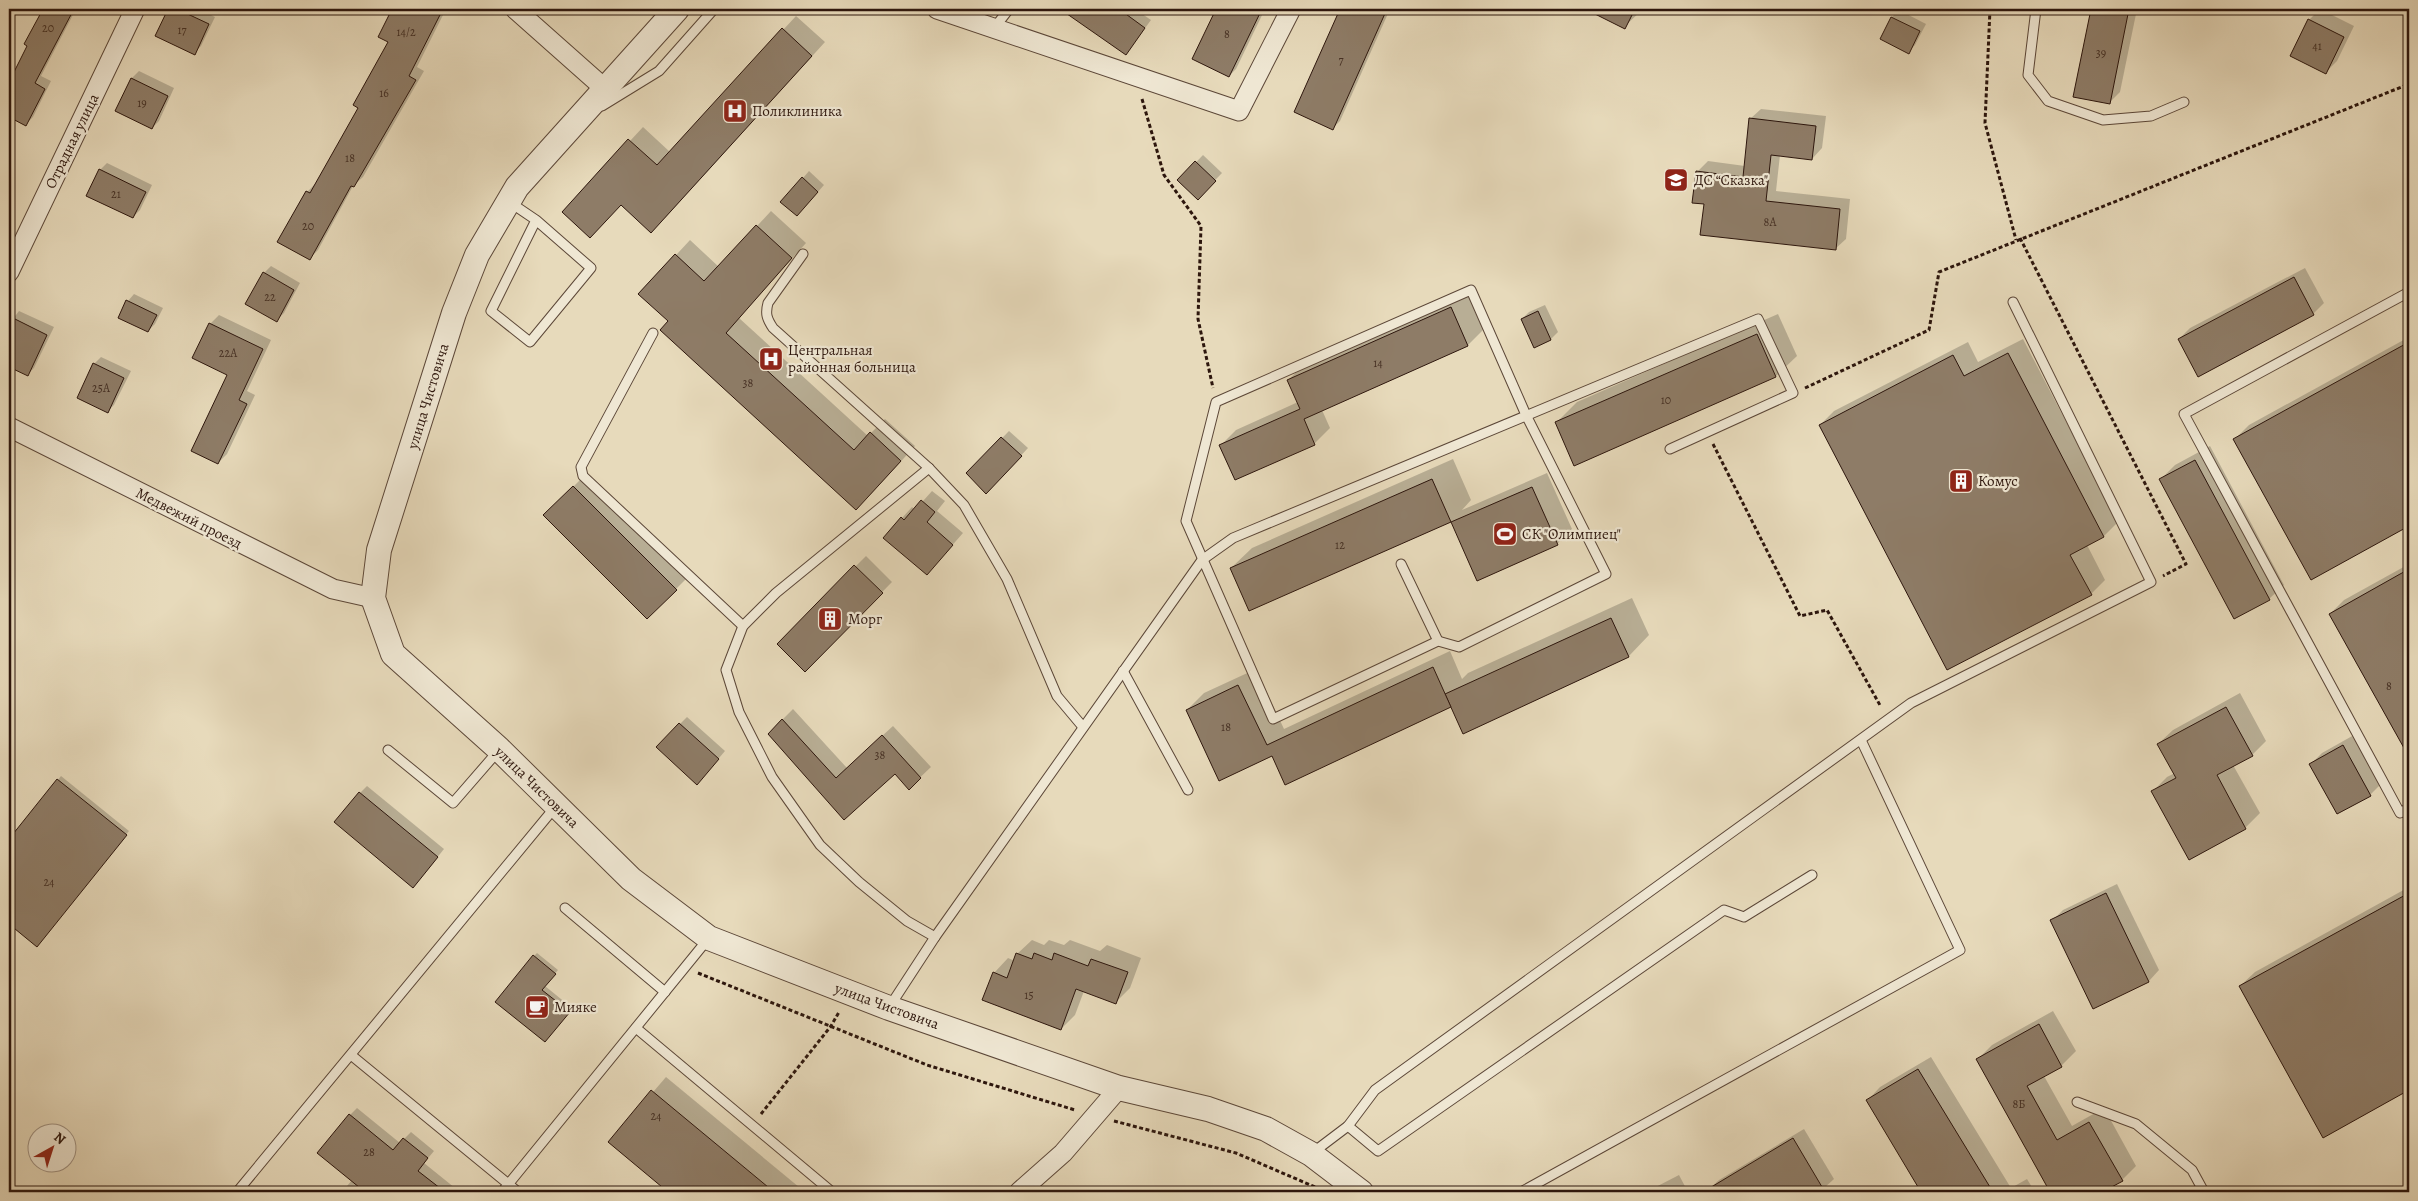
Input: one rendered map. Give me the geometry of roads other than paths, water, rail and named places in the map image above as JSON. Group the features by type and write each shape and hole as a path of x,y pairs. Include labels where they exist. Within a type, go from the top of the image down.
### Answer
{"street":[{"name":"Отрадная улица","path":"9,272 135,9"},
{"path":"515,9 604,88"},
{"name":"улица Чистовича","path":"677,9 517,187 477,255 454,313 380,550 373,598 392,654 499,750 631,879 709,938 888,1008 1119,1088 1208,1108 1266,1129 1311,1154 1362,1192"},
{"path":"937,9 1239,110 1291,9"},
{"name":"Медвежий проезд","path":"9,427 333,589 373,598"},
{"path":"1019,1192 1063,1153 1119,1088"}],"lane":[{"path":"576,122 659,70 714,9"},
{"path":"995,27 1009,9"},
{"path":"2036,9 2028,75 2048,101 2104,120 2151,116 2184,102"},
{"path":"508,201 536,220 591,268 530,342 491,311 536,220"},
{"path":"803,254 768,303 765,313 768,321 773,328 929,468 964,505 1007,579 1057,696 1083,727"},
{"path":"1471,290 1526,415 1606,574 1459,647 1438,641 1273,719 1186,521 1216,402 1471,290"},
{"path":"2409,292 2184,414 2400,813 2409,808"},
{"path":"1311,1154 1348,1126 1375,1090 1911,703 2151,582 2013,302"},
{"path":"888,1008 1083,727 1202,560 1233,538 1758,319 1793,393 1670,448"},
{"path":"653,332 581,467 584,476 743,626"},
{"path":"929,468 776,593 743,626 726,670 740,712 772,778 820,845 859,882 907,921 936,937"},
{"path":"1401,564 1438,641"},
{"path":"1123,671 1188,790"},
{"path":"1521,1192 1960,950 1861,740"},
{"path":"388,750 453,803 499,750"},
{"path":"237,1192 556,806"},
{"path":"1348,1126 1378,1151 1724,910 1744,917 1812,875"},
{"path":"565,908 665,992"},
{"path":"502,1192 709,938"},
{"path":"636,1028 832,1192"},
{"path":"351,1055 518,1192"},
{"path":"2078,1102 2136,1124 2192,1170 2204,1192"}],"place":[{"name":"Поликлиника","path":"735,111"},
{"name":"ДС “Сказка\"","path":"1676,180"},
{"name":"Центральная районная больница","path":"771,359"},
{"name":"Комус","path":"1961,481"},
{"name":"СК \"Олимпиец\"","path":"1505,534"},
{"name":"Морг","path":"830,619"},
{"name":"Мияке","path":"537,1007"}]}
